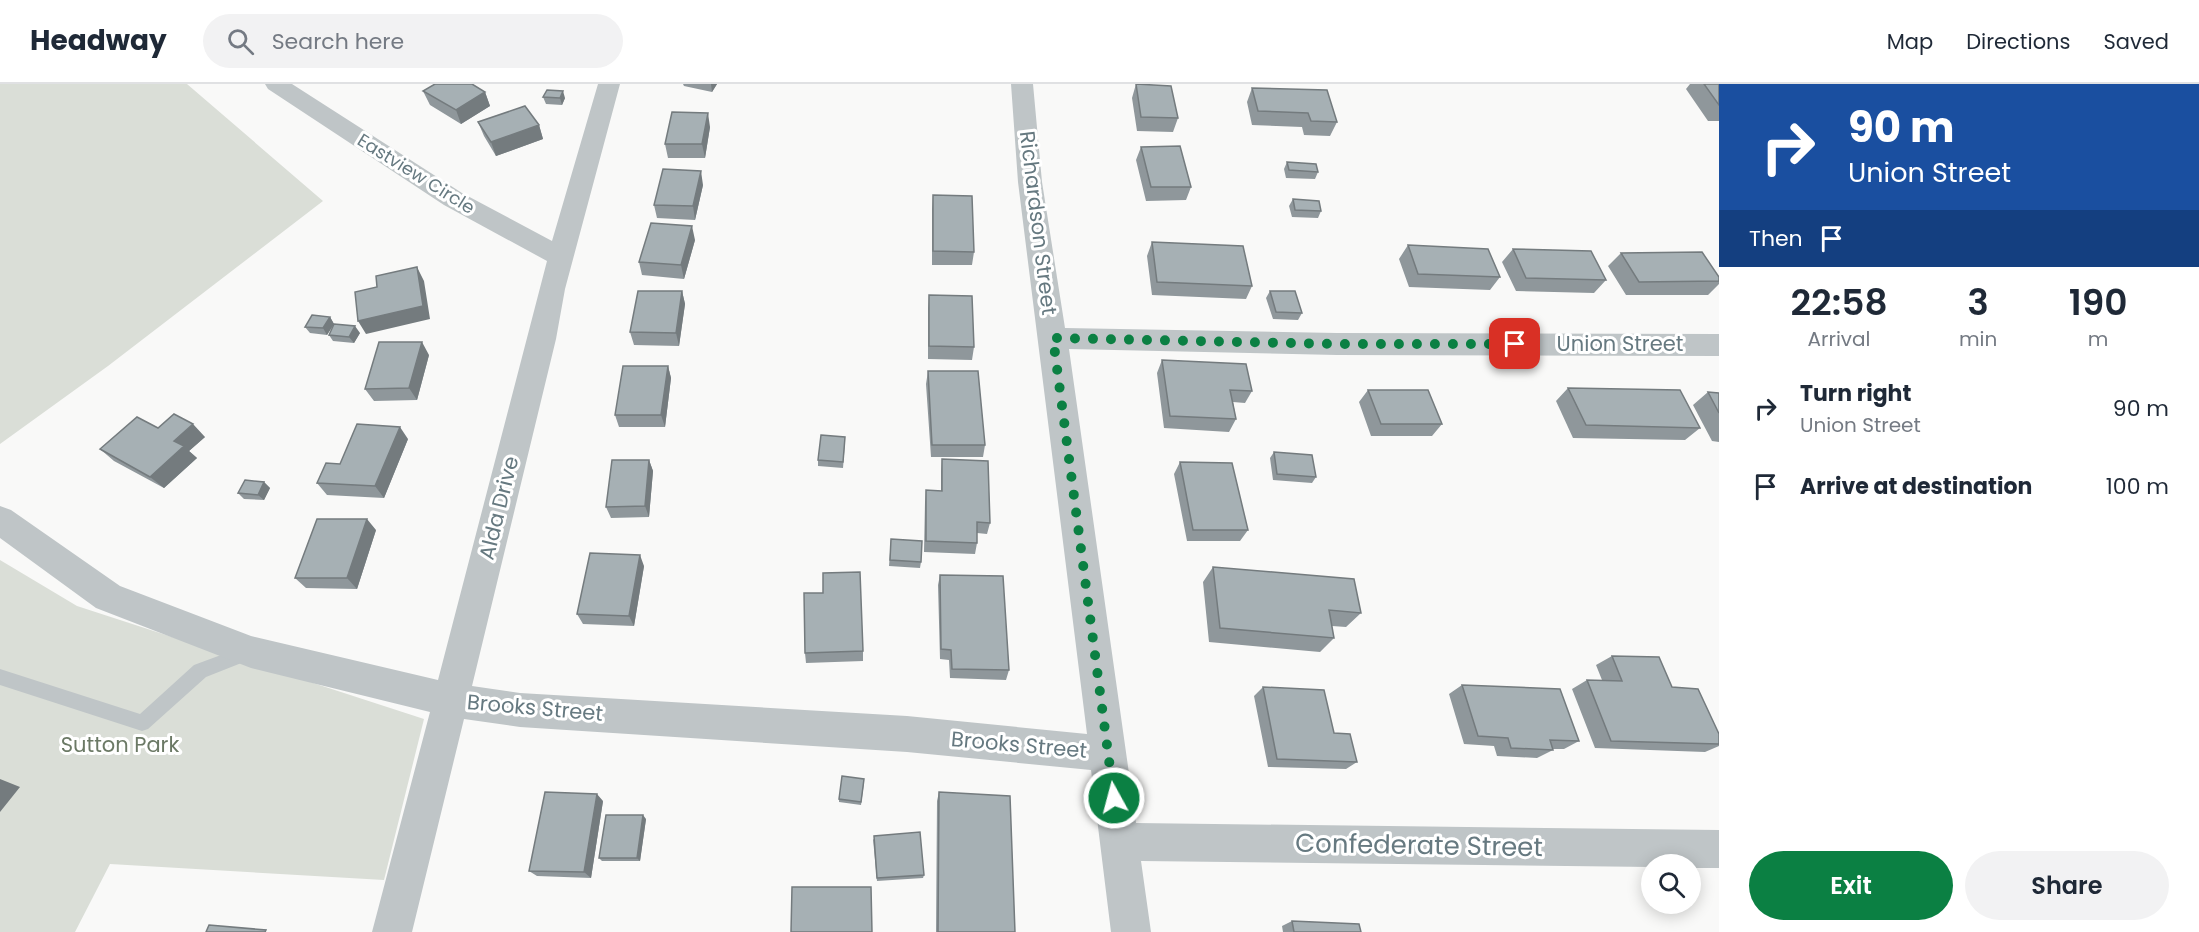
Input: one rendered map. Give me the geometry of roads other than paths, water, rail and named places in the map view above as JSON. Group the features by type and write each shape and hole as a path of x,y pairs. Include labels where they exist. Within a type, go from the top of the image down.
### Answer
{"street":[{"name":"Eastview Circle","path":"276,84 453,199 560,257"},
{"name":"Alda Drive","path":"392,932 560,257 609,84"},
{"name":"Richardson Street","path":"1022,84 1030,182 1053,338 1131,932"},
{"name":"Union Street","path":"1053,338 1337,344 1719,345"},
{"name":"Brooks Street","path":"0,520 108,597 251,652 450,700 520,710 907,734 1109,754"},
{"name":"Confederate Street","path":"1119,842 1719,849"}],"lane":[{"path":"0,677 142,723 200,671 251,652"}],"park label":[{"name":"Sutton Park","path":"120,745"}]}
